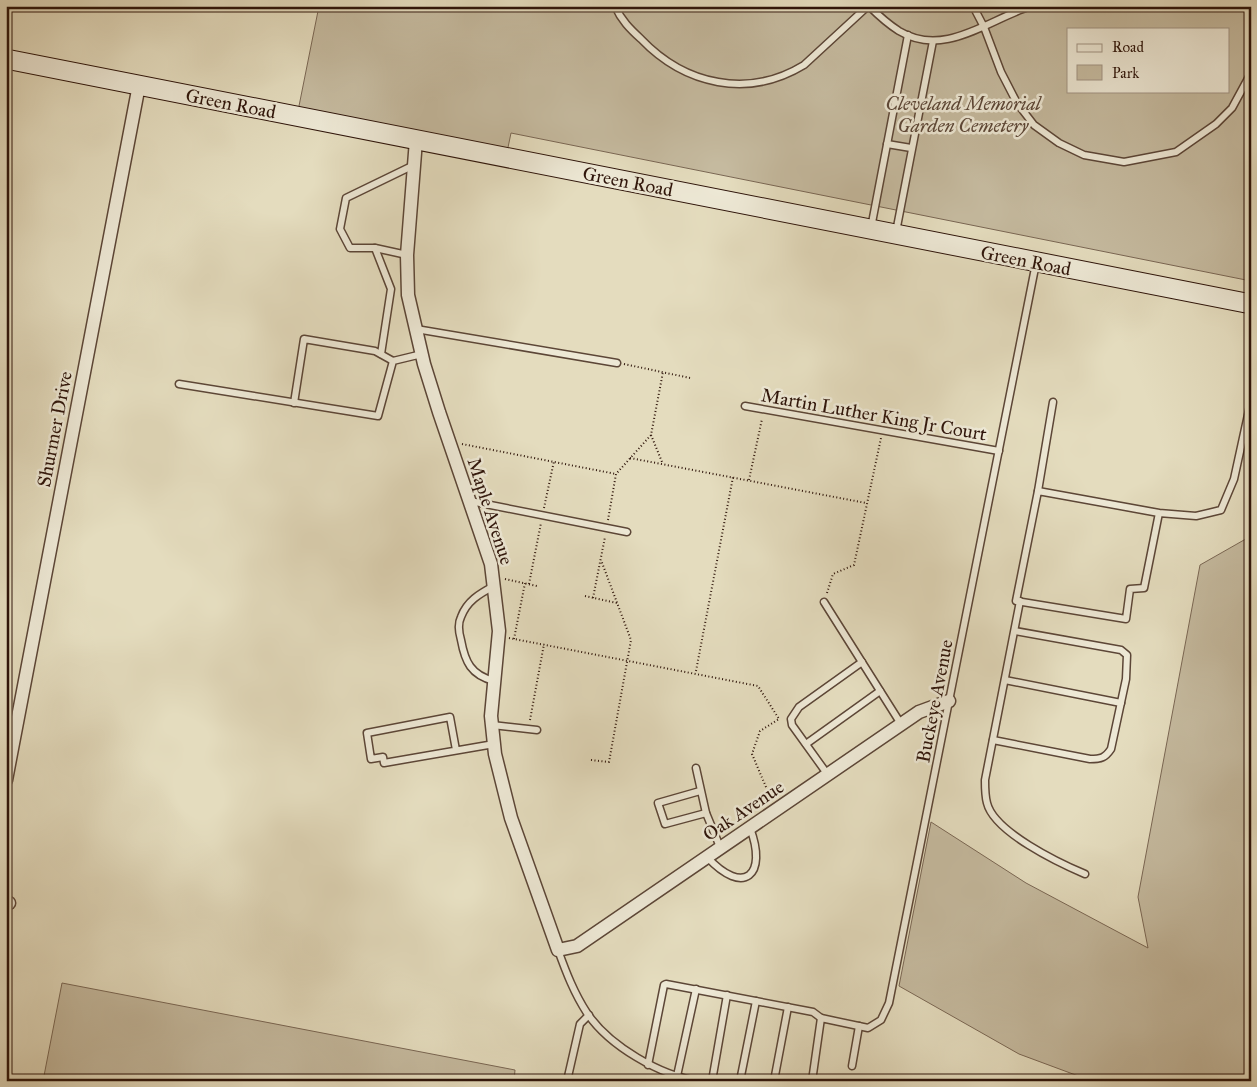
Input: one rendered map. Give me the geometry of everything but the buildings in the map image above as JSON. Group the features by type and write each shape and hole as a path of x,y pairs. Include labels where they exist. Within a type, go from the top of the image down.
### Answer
{"main road":[{"name":"Green Road","path":"6,59 1251,304"}],"street":[{"name":"Shurmer Drive","path":"6,780 12,726 139,85"},
{"name":"Maple Avenue","path":"416,140 407,255 408,295 422,354 448,441 490,564 498,636 492,725 494,744 511,818 558,950"},
{"name":"Oak Avenue","path":"558,950 576,946 919,712 949,701"}],"lane":[{"path":"615,6 629,28 650,49 676,68 704,79 736,84 768,80 793,72 804,65 868,6 890,25 908,35 932,41 948,39 984,27 1031,6"},
{"path":"973,6 984,27 1001,72 1017,102 1034,125 1059,143 1084,155 1124,162 1176,152 1216,124 1232,108 1251,74"},
{"path":"871,229 908,35"},
{"path":"896,234 932,41"},
{"path":"887,144 911,148"},
{"path":"407,255 375,248 350,248 340,230 346,198 414,165"},
{"path":"375,248 391,289 381,354"},
{"name":"Buckeye Avenue","path":"859,1026 868,1028 880,1020 889,1003 1036,262"},
{"path":"416,329 617,363"},
{"path":"294,403 304,339 375,351 393,361 422,354"},
{"path":"179,384 378,416 393,361"},
{"path":"1038,491 1159,513 1196,516 1221,510 1234,479 1251,400"},
{"path":"1053,402 1038,491 1016,600 1126,619 1130,589 1144,588 1159,513"},
{"name":"Martin Luther King Jr Court","path":"745,406 999,451"},
{"path":"469,500 627,532"},
{"path":"493,581 467,606 460,619 460,635 465,660 479,676 494,681"},
{"path":"1020,601 985,780 987,804 992,813 1005,827 1031,846 1055,861 1084,874"},
{"path":"824,602 901,724"},
{"path":"993,740 1100,759 1106,756 1111,749 1121,703 1127,668 1127,655 1121,650 1015,631"},
{"path":"828,775 792,725 792,719 799,707 862,662"},
{"path":"1005,680 1121,703"},
{"path":"806,744 880,691"},
{"path":"456,750 450,717 367,733 371,759 383,757 384,763 494,744"},
{"path":"492,725 537,730"},
{"path":"696,768 706,814 720,848"},
{"path":"700,791 658,803 665,824 706,814"},
{"path":"707,857 725,874 734,878 750,874 756,866 757,854 750,828"},
{"path":"558,950 570,984 599,1028 648,1065 677,1076 699,1081"},
{"path":"648,1065 664,984 813,1012 821,1018 859,1026 852,1066"},
{"path":"677,1076 696,989"},
{"path":"712,1081 727,995"},
{"path":"740,1081 756,1001"},
{"path":"774,1081 788,1007"},
{"path":"567,1081 573,1044 580,1024 589,1015"},
{"path":"812,1081 821,1018"}],"path":[{"path":"617,363 690,378"},
{"path":"448,441 616,474 651,435 664,372"},
{"path":"749,480 764,409"},
{"path":"824,602 833,574 854,565 882,430"},
{"path":"651,435 662,462"},
{"path":"630,458 662,462 733,478 866,502"},
{"path":"696,672 733,478"},
{"path":"591,760 609,762 631,640 601,560"},
{"path":"493,581 525,583 537,586"},
{"path":"514,639 525,583"},
{"path":"585,596 617,603"},
{"path":"498,636 696,672 758,686 779,719 760,731 752,754 775,810"},
{"path":"528,729 544,644"}],"green space":[{"name":"Cleveland Memorial Garden Cemetery","path":"319,6 1251,6 1251,281 511,133 506,157 297,116"},
{"path":"1251,536 1251,1081 1081,1081 1081,1077 1019,1054 899,986 931,822 1026,883 1148,948 1138,897 1200,565"},
{"path":"62,983 515,1070 514,1081 43,1081"}]}
